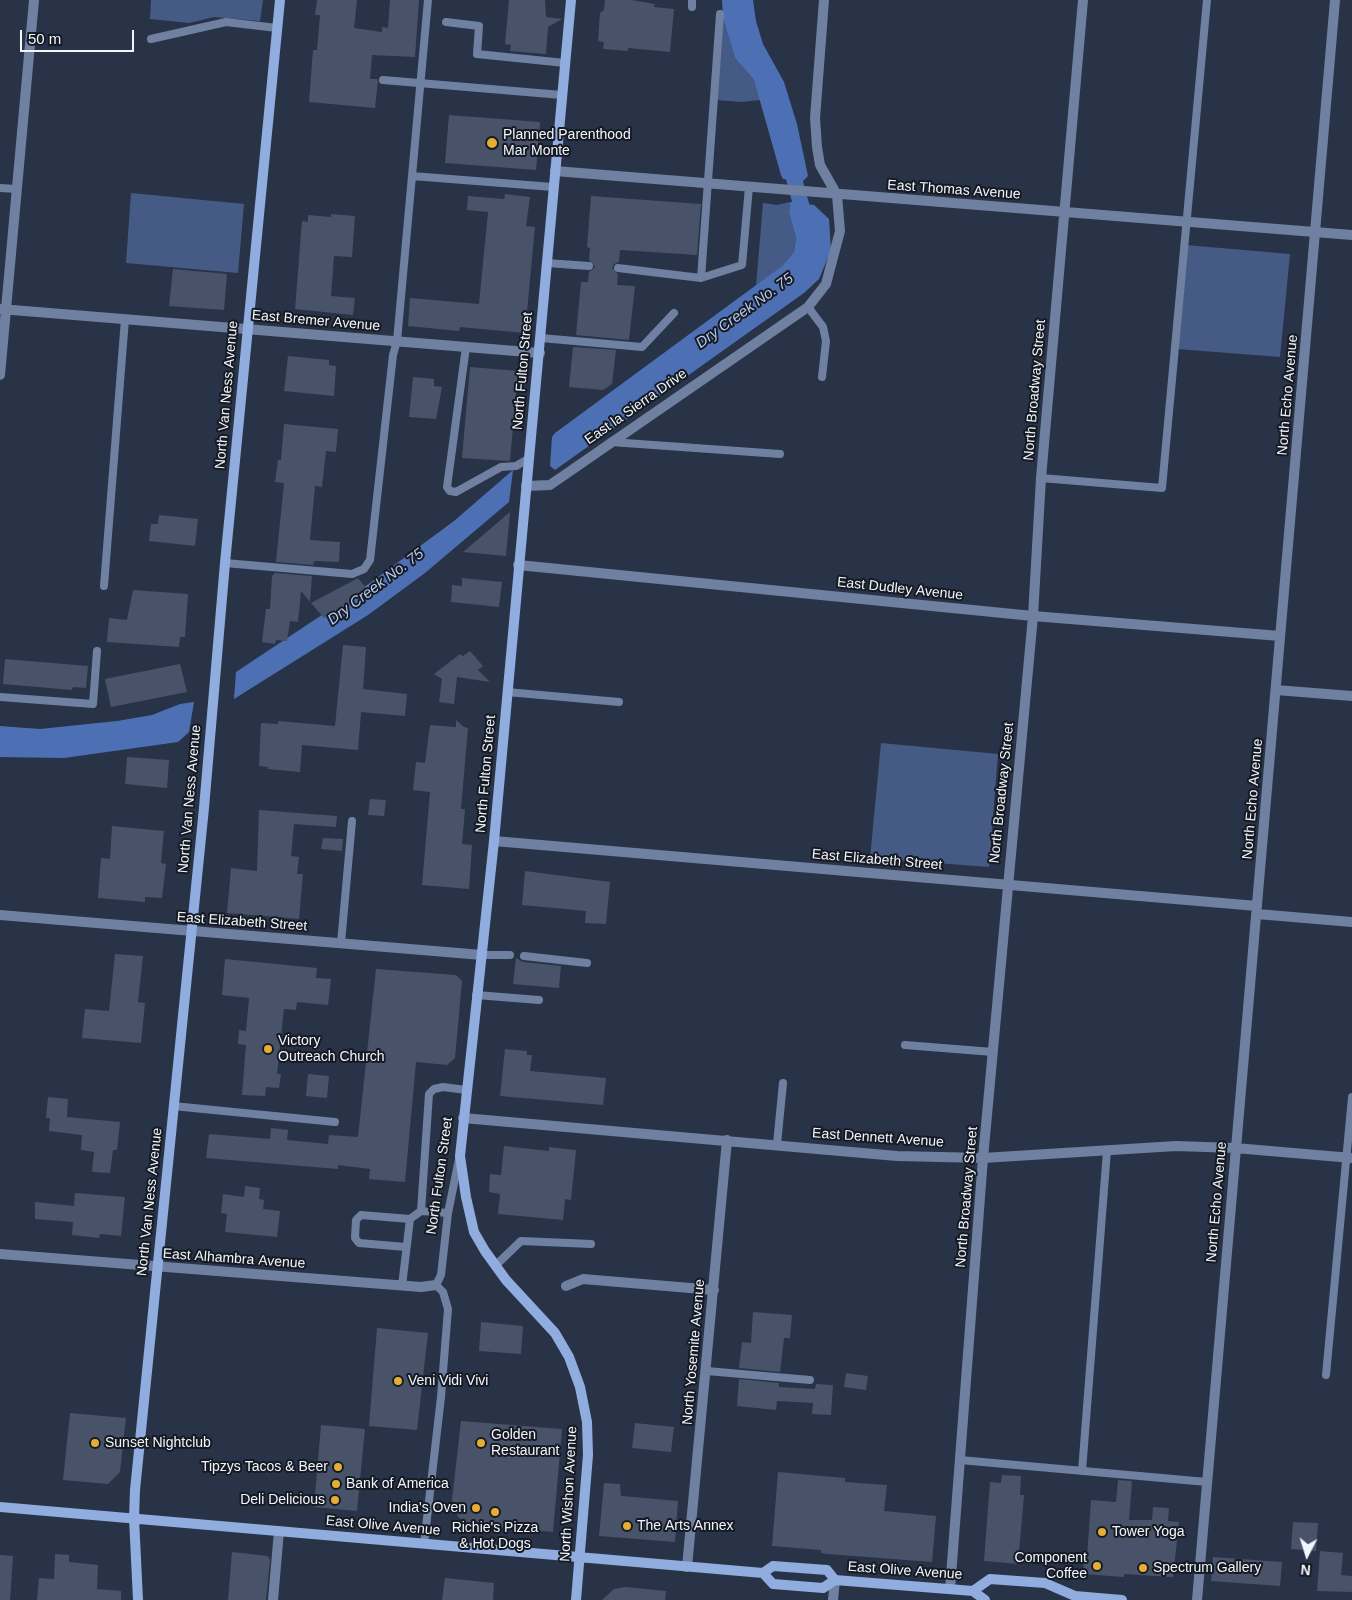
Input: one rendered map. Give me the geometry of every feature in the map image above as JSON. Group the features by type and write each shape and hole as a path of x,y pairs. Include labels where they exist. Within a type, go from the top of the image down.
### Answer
{"main road":[{"name":"North Van Ness Avenue","path":"138,1600 134,1518 142,1414 191,932 247,329 280,0"},
{"name":"North Fulton Street","path":"460,1156 494,841 571,0"},
{"name":"North Wishon Avenue","path":"460,1156 466,1197 474,1232 495,1266 555,1333 569,1358 585,1404 588,1438 576,1600"},
{"name":"East Olive Avenue","path":"0,1507 763,1574 773,1584 823,1588 835,1580 973,1590 990,1579 1045,1583 1075,1598"},
{"name":"East Olive Avenue","path":"763,1574 773,1566 826,1570 835,1580"},
{"name":"East Olive Avenue","path":"973,1590 985,1600"},
{"name":"East Olive Avenue","path":"1063,1600 1075,1598 1122,1600"}],"street":[{"path":"0,375 3,309 17,189 34,0"},
{"path":"824,0 815,118 820,165 836,195"},
{"name":"North Broadway Street","path":"950,1589 992,1052 1033,616 1041,478 1083,0"},
{"name":"North Echo Avenue","path":"1197,1600 1336,0"},
{"name":"East Thomas Avenue","path":"555,171 707,185 1352,235"},
{"name":"East la Sierra Drive","path":"526,484 550,485 609,442 808,307 826,284 837,249 840,231 836,195"},
{"name":"East Bremer Avenue","path":"3,309 540,353"},
{"name":"East Dudley Avenue","path":"518,565 1033,616 1280,636"},
{"path":"1276,690 1352,696"},
{"name":"East Elizabeth Street","path":"494,841 1007,885 1257,910 1352,922"},
{"name":"East Elizabeth Street","path":"0,915 482,955"},
{"name":"East Dennett Avenue","path":"463,1118 897,1156 984,1158 1176,1146 1235,1148 1349,1158"},
{"name":"North Yosemite Avenue","path":"687,1567 707,1371 727,1140"},
{"name":"East Alhambra Avenue","path":"0,1254 402,1286 421,1287 436,1285"},
{"path":"566,1286 583,1278 714,1290"},
{"path":"273,1600 279,1531"},
{"path":"833,1600 835,1580"}],"lane":[{"path":"225,563 352,574 364,569 370,560 393,355 397,341 428,0"},
{"path":"1041,478 1162,488 1207,0"},
{"path":"701,278 720,14"},
{"path":"151,39 226,22 277,28"},
{"path":"446,22 479,26 477,54 565,63"},
{"path":"383,80 562,95"},
{"path":"412,176 553,187"},
{"path":"618,268 701,278 742,266 749,187"},
{"path":"0,188 17,189"},
{"path":"546,263 589,266"},
{"path":"808,307 823,327 826,341 822,378"},
{"path":"541,338 642,346 674,313"},
{"path":"104,586 125,319"},
{"path":"466,347 447,487 450,491 456,492 502,467 516,466 528,460"},
{"path":"609,442 780,454"},
{"path":"0,696 93,704 97,651"},
{"path":"507,692 619,702"},
{"path":"341,943 352,821"},
{"path":"482,955 510,955"},
{"path":"524,956 587,963"},
{"path":"476,995 539,1000"},
{"path":"905,1045 992,1052"},
{"path":"777,1144 783,1083"},
{"path":"422,1211 429,1094 434,1089 443,1087 466,1090"},
{"path":"1326,1376 1349,1158 1352,1097"},
{"path":"174,1106 335,1122"},
{"path":"1082,1471 1107,1151"},
{"name":"North Fulton Street","path":"436,1285 441,1275 448,1213 460,1156"},
{"path":"406,1247 360,1243 355,1238 356,1220 361,1215 410,1219 422,1211 448,1213"},
{"path":"402,1286 410,1219"},
{"path":"495,1266 521,1241 591,1244"},
{"path":"424,1544 441,1397 448,1309 443,1292 436,1285"},
{"path":"707,1371 810,1380"},
{"path":"960,1460 1207,1482"}],"shaded area":[{"path":"151,0 263,0 260,21 214,17 189,23 150,19"},
{"path":"723,18 735,58 754,80 761,100 741,102 717,100"},
{"path":"131,193 244,204 238,273 126,263"},
{"path":"790,202 789,213 796,238 794,252 782,266 756,286 763,203 777,205"},
{"path":"1186,245 1290,254 1280,357 1177,349"},
{"path":"881,743 998,754 989,867 870,858"}],"water":[{"path":"722,0 753,0 756,21 763,44 784,82 797,124 808,176 803,181 783,179 781,175 754,80 735,58 723,18"},
{"path":"790,202 814,205 829,219 831,250 819,279 804,293 555,470 550,466 552,437 555,433 782,266 794,252 796,238 789,213"},
{"path":"513,470 509,502 425,573 368,615 234,699 236,672 370,583 454,521"},
{"path":"194,702 189,732 178,742 64,758 0,757 0,726 40,729 117,721 152,715 180,704"}],"building":[{"path":"317,0 357,0 354,28 382,32 382,27 388,28 390,0 419,0 415,57 372,55 370,79 377,79 378,81 375,108 309,102 313,50 317,50 320,15 315,15"},
{"path":"509,0 545,0 546,17 562,19 548,27 546,54 510,51 511,45 505,44"},
{"path":"605,0 631,0 655,4 654,7 674,9 670,52 628,48 628,51 603,49 604,42 598,41 600,13 604,10"},
{"name":"Planned Parenthood Mar Monte","path":"449,115 540,122 536,170 445,163"},
{"path":"505,194 530,197 526,226 535,227 525,333 460,327 459,331 408,326 410,298 479,304 488,212 467,210 468,196 504,199"},
{"path":"591,196 701,204 697,255 620,250 619,262 614,264 612,268 618,274 617,285 635,286 629,340 576,335 581,282 588,282 589,272 595,267 589,260 590,248 587,247"},
{"path":"331,214 355,216 352,257 334,256 331,296 355,298 353,315 295,309 302,221 308,222 308,215 331,217"},
{"path":"173,269 227,274 224,310 169,306"},
{"path":"573,347 616,350 612,384 603,390 569,387"},
{"path":"288,356 329,360 329,365 336,366 334,396 284,391"},
{"path":"470,367 518,371 510,461 462,458"},
{"path":"413,377 434,379 434,386 442,387 436,419 409,417"},
{"path":"284,424 338,429 336,452 326,451 322,487 315,486 310,540 340,542 339,562 314,561 313,565 276,562 284,483 275,482 278,460 281,460"},
{"path":"510,512 506,556 463,552"},
{"path":"159,515 198,519 195,546 149,541 151,524 158,524"},
{"path":"275,573 312,576 310,602 301,591 298,622 290,621 287,641 276,640 275,644 262,642 266,609 270,609 272,576"},
{"path":"358,578 367,589 324,618 311,603"},
{"path":"462,578 502,582 499,607 451,602 452,585 462,586"},
{"path":"133,590 188,594 185,637 180,637 179,647 107,642 109,618 127,620"},
{"path":"343,645 366,647 363,689 407,694 405,716 361,712 358,750 302,745 300,772 267,769 268,767 259,766 261,723 278,724 278,721 335,726"},
{"path":"470,651 483,666 478,670 490,682 457,677 454,704 439,702 442,679 434,674 460,654 463,656"},
{"path":"5,659 88,666 86,688 73,687 72,690 3,684"},
{"path":"180,664 187,692 111,707 105,679"},
{"path":"456,720 468,728 461,809 465,809 462,844 472,845 469,889 422,885 430,792 413,790 416,762 425,763 430,725 456,727"},
{"path":"127,757 169,760 167,788 125,784"},
{"path":"370,799 386,800 384,816 368,815"},
{"path":"259,810 337,816 336,827 294,824 291,856 299,857 297,874 303,874 299,919 227,913 231,868 257,871"},
{"path":"112,826 164,831 161,863 166,864 162,898 145,897 145,902 98,898 101,858 110,859"},
{"path":"323,838 343,839 342,851 321,849"},
{"path":"525,871 610,882 606,924 585,923 586,911 522,905"},
{"path":"115,954 143,956 138,1002 145,1003 141,1043 82,1038 85,1009 109,1011"},
{"path":"516,958 523,962 561,966 559,988 513,984"},
{"path":"225,959 317,968 316,978 331,979 328,1005 297,1002 296,1010 284,1009 277,1074 281,1074 279,1088 266,1087 265,1096 242,1095 246,1045 238,1044 239,1030 246,1031 249,998 222,995"},
{"path":"376,969 456,975 462,981 455,1058 447,1065 416,1062 405,1182 369,1179 370,1169 338,1165 338,1169 206,1158 209,1134 270,1139 271,1128 288,1130 287,1140 328,1144 329,1135 358,1137"},
{"path":"505,1049 527,1051 527,1055 532,1055 530,1071 606,1078 603,1105 500,1096"},
{"path":"308,1074 329,1076 327,1098 306,1096"},
{"path":"48,1097 68,1099 67,1117 120,1122 117,1150 113,1150 110,1173 92,1172 94,1152 81,1150 82,1135 49,1131 50,1118 46,1118"},
{"path":"504,1146 549,1151 549,1147 576,1150 571,1200 565,1199 563,1220 498,1214 500,1194 489,1192 490,1174 501,1175"},
{"path":"245,1186 260,1188 259,1199 264,1200 263,1209 280,1211 277,1237 225,1232 227,1214 221,1213 223,1194 244,1197"},
{"path":"75,1193 125,1197 121,1236 100,1234 99,1238 72,1235 73,1222 35,1219 35,1202 74,1206"},
{"path":"753,1312 792,1315 790,1338 784,1338 780,1372 739,1368 742,1342 751,1343"},
{"path":"481,1322 523,1326 521,1354 479,1351"},
{"path":"377,1328 428,1333 417,1430 369,1426"},
{"path":"846,1373 868,1376 866,1390 844,1387"},
{"path":"739,1379 779,1383 779,1387 815,1389 816,1384 833,1385 831,1415 812,1414 813,1403 777,1401 776,1410 737,1406"},
{"name":"Sunset Nightclub","path":"70,1413 126,1418 120,1472 108,1484 63,1480"},
{"path":"461,1421 562,1429 553,1532 468,1524 458,1517 452,1500"},
{"path":"635,1423 674,1427 671,1452 632,1448"},
{"path":"321,1425 365,1429 357,1511 314,1507"},
{"path":"778,1472 845,1478 845,1482 887,1485 884,1511 936,1516 932,1562 828,1554 821,1553 821,1550 772,1546"},
{"path":"1002,1475 1021,1476 1020,1495 1024,1495 1018,1564 984,1561 990,1482 1001,1483"},
{"path":"1118,1480 1132,1481 1129,1520 1152,1520 1153,1507 1169,1508 1168,1521 1179,1522 1173,1577 1124,1574 1124,1577 1083,1574 1084,1558 1087,1558 1091,1500 1116,1502"},
{"path":"604,1483 620,1484 621,1496 678,1501 675,1542 599,1536"},
{"path":"1293,1522 1318,1523 1316,1551 1291,1549"},
{"path":"1320,1551 1343,1553 1341,1575 1352,1576 1352,1592 1317,1591"},
{"path":"232,1552 268,1556 270,1560 266,1600 228,1600"},
{"path":"55,1554 69,1555 69,1562 98,1565 97,1589 121,1591 121,1600 37,1600 39,1578 54,1579"},
{"path":"0,1555 13,1556 10,1600 0,1600"},
{"path":"1213,1557 1282,1562 1280,1586 1211,1581"},
{"path":"445,1578 494,1583 493,1600 442,1600"},
{"path":"625,1587 666,1591 665,1600 602,1600 614,1589"}],"waterway":[{"name":"Dry Creek No. 75","path":"789,160 806,223"}],"place":[{"name":"Planned Parenthood Mar Monte","path":"492,143"},
{"name":"Victory Outreach Church","path":"268,1049"},
{"name":"Veni Vidi Vivi","path":"398,1381"},
{"name":"Sunset Nightclub","path":"95,1443"},
{"name":"Golden Restaurant","path":"481,1443"},
{"name":"Tipzys Tacos & Beer","path":"338,1467"},
{"name":"Bank of America","path":"336,1484"},
{"name":"Deli Delicious","path":"335,1500"},
{"name":"India's Oven","path":"476,1508"},
{"name":"Richie's Pizza & Hot Dogs","path":"495,1512"},
{"name":"The Arts Annex","path":"627,1526"},
{"name":"Tower Yoga","path":"1102,1532"},
{"name":"Component Coffee","path":"1097,1566"},
{"name":"Spectrum Gallery","path":"1143,1568"}]}
